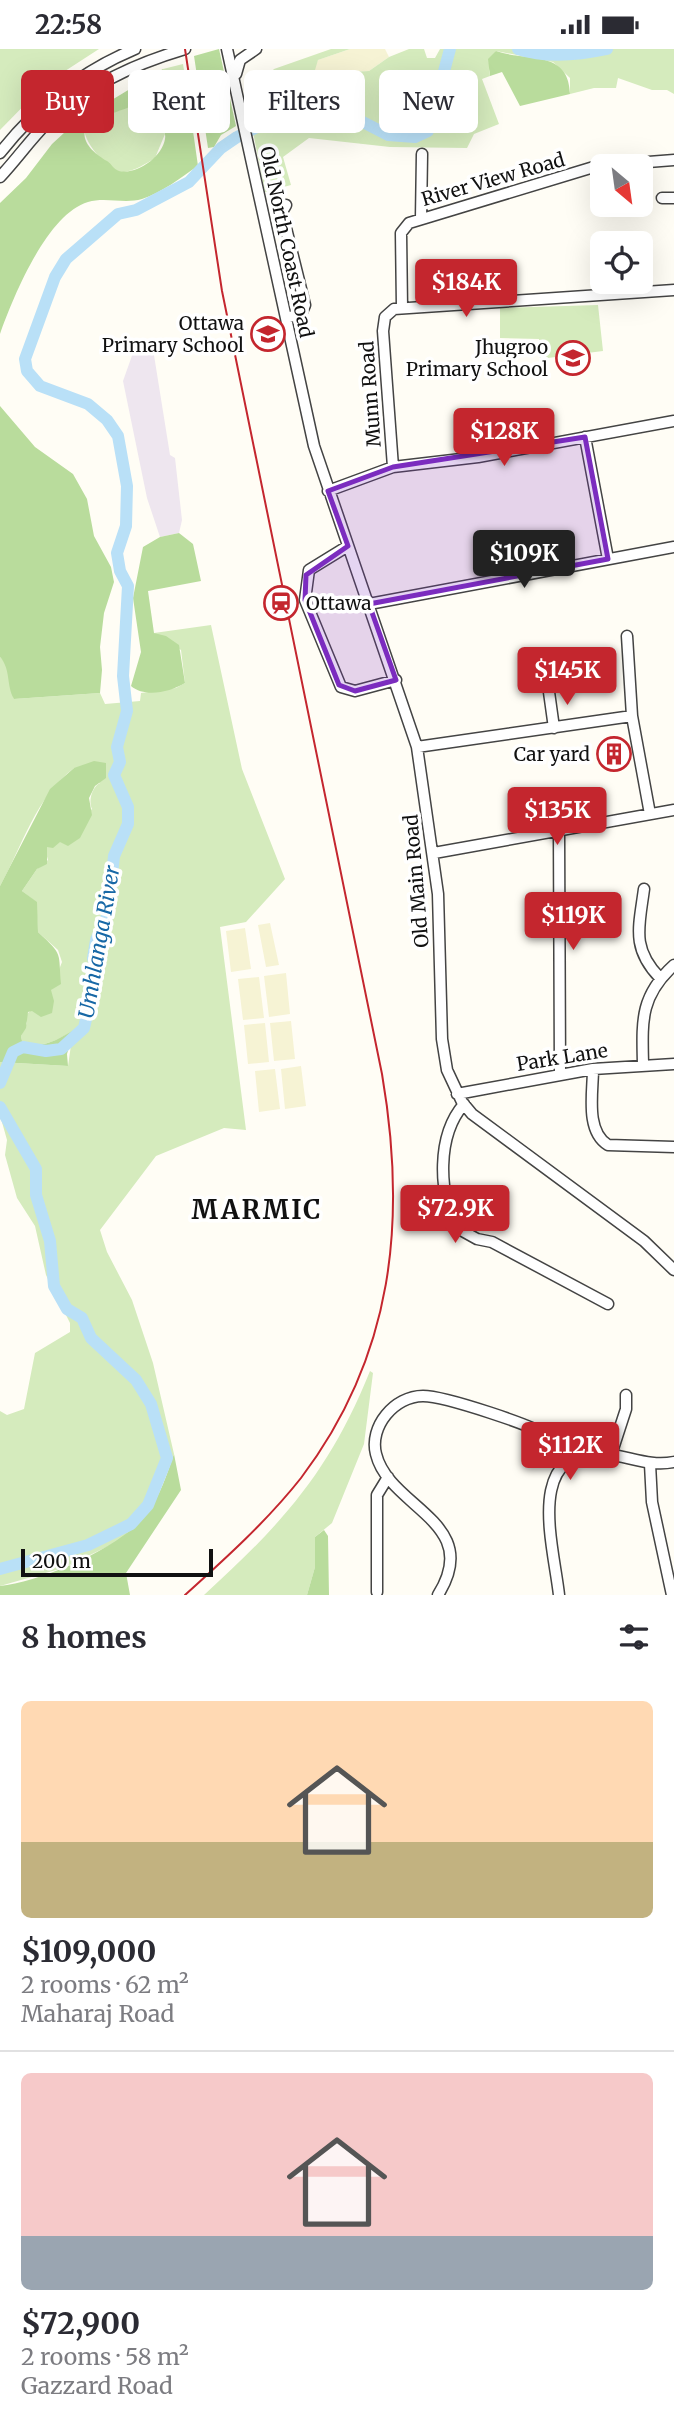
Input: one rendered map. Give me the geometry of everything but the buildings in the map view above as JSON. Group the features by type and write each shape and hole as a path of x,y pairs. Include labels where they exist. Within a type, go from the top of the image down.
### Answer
{"street":[{"path":"0,153 22,126 63,89 95,68 135,49"},
{"path":"0,177 47,123 79,97 120,73 185,49"},
{"path":"238,96 237,66 243,56 256,49"},
{"name":"Old North Coast Road","path":"229,50 263,220 304,402"},
{"path":"421,218 422,154"},
{"name":"River View Road","path":"402,307 401,233 409,223 597,166 674,160"},
{"path":"662,198 674,198"},
{"path":"286,205 282,212 305,305 301,314 286,318"},
{"path":"402,307 674,289"},
{"name":"Munn Road","path":"393,467 383,322 388,313 402,307"},
{"name":"Old Main Road","path":"304,402 324,479 332,489 348,546 417,747 434,853 442,1039 447,1070 457,1094 464,1104 544,1170 644,1241 674,1270"},
{"path":"332,489 393,467 478,457 674,421"},
{"path":"585,437 608,559"},
{"path":"348,546 309,570 304,590 308,609 341,687 355,691 396,680"},
{"path":"369,604 674,547"},
{"path":"627,636 632,716 650,814"},
{"path":"549,692 554,727"},
{"path":"417,747 632,716"},
{"path":"434,853 674,810"},
{"path":"559,831 560,1074"},
{"path":"645,889 640,950 644,960 660,978"},
{"path":"642,1064 642,1017 653,986 674,965"},
{"name":"Park Lane","path":"457,1094 593,1069 674,1064"},
{"path":"593,1069 594,1127 601,1141 615,1145 674,1147"},
{"path":"464,1104 451,1118 445,1142 446,1185 458,1229 492,1242 608,1304"},
{"path":"611,1454 626,1409 626,1395"},
{"path":"438,1595 449,1567 447,1540 436,1523 388,1477 375,1451 377,1429 384,1416 398,1404 422,1396 537,1430 553,1439 570,1460"},
{"path":"559,1595 549,1492 553,1479 570,1460 583,1454 611,1454 650,1464 674,1462"},
{"path":"650,1464 652,1502 672,1595"},
{"path":"377,1592 377,1495 388,1477"}],"highlighted area":[{"path":"585,437 608,559 369,604 396,680 355,691 339,685 305,600 306,575 348,546 328,491 393,467"}],"shaded area":[{"path":"350,49 385,49 389,57 365,71 314,70 318,60"},
{"path":"153,349 170,455 175,458 182,520 179,533 160,537 147,498 123,381 134,350"},
{"path":"270,923 279,965 266,967 258,925"},
{"path":"245,928 251,969 231,972 226,931"},
{"path":"286,973 290,1014 269,1017 264,976"},
{"path":"259,977 264,1018 243,1020 238,979"},
{"path":"291,1021 295,1059 274,1061 270,1023"},
{"path":"265,1023 269,1062 248,1064 244,1025"},
{"path":"301,1066 306,1106 285,1109 281,1069"},
{"path":"275,1069 280,1109 259,1112 255,1071"}],"green space":[{"path":"0,49 99,49 67,70 21,70 21,109 0,130"},
{"path":"219,49 224,70 196,70 194,56"},
{"path":"331,49 350,49 318,60 315,70 274,69"},
{"path":"409,49 424,49 427,58 435,58 440,49 674,49 674,94 667,90 652,90 618,78 616,88 594,88 570,94 570,78 553,62 496,51 489,71 490,76 482,79 499,124 478,132 478,70 379,70 379,133 476,133 467,148 390,147 309,138 283,157 291,185 265,192 253,133 365,133 365,71"},
{"path":"496,51 554,64 568,80 570,94 520,106 502,72 490,76 488,59"},
{"path":"183,64 184,70 163,70"},
{"path":"128,90 128,107 114,113 114,99"},
{"path":"230,99 236,126 230,130"},
{"path":"128,106 128,133 165,133 155,158 141,167 124,172 112,168 99,157 85,133 114,133 114,112"},
{"path":"64,133 85,133 92,150 117,170 126,172 141,167 154,158 163,146 165,133 193,133 198,166 164,189 142,199 88,202 73,210 59,222 34,259 13,299 0,334 0,203 26,178"},
{"path":"206,133 224,133 214,147 208,148"},
{"path":"598,305 603,351 540,359 539,339 500,338 500,308"},
{"path":"0,406 35,447 73,474 87,499 94,536 111,567 114,582 104,613 100,647 100,693 14,699 12,694 6,667 0,657"},
{"path":"179,533 193,544 201,581 148,591 154,633 166,636 179,645 185,683 165,691 143,692 131,686 141,652 133,598 143,547 160,537"},
{"path":"211,625 242,769 285,879 246,922 220,927 246,1130 224,1128 156,1156 100,1230 107,1252 132,1300 153,1363 174,1454 147,1513 119,1541 63,1568 0,1586 0,1411 7,1415 24,1409 35,1353 70,1332 70,1323 46,1275 35,1226 17,1198 5,1155 7,1140 0,1115 0,1062 68,1066 73,1031 42,1044 22,1041 21,1036 27,1023 25,1016 51,990 62,962 58,950 38,932 36,902 22,891 37,869 48,860 45,850 47,847 92,809 92,795 100,783 74,768 61,780 49,793 31,823 0,886 0,657 8,666 14,699 100,693 105,704 140,701 141,693 176,688 185,683 181,650 154,633"},
{"path":"94,761 106,763 106,778 95,786 89,798 92,815 80,838 68,846 60,842 53,848 47,847 47,864 37,869 22,891 37,902 38,932 58,955 61,984 51,990 54,1001 52,1013 41,1017 32,1011 28,1012 22,1041 43,1044 74,1030 67,1054 68,1066 0,1062 0,886 50,789 74,768"},
{"path":"370,1371 373,1373 364,1444 332,1523 315,1537 315,1567 307,1595 204,1595 257,1544 301,1494 338,1438"},
{"path":"174,1454 181,1490 126,1573 130,1595 0,1595 0,1586 37,1578 80,1561 135,1526 156,1499"},
{"path":"324,1530 328,1536 329,1595 307,1595 315,1567 315,1537"}],"waterway":[{"name":"Umhlanga River","path":"0,1083 13,1052 23,1047 46,1051 61,1049 84,1028 97,971 93,958 96,940 108,914 114,856 128,824 128,807 114,775 120,762 117,747 127,711 123,676 128,586 120,571 117,553 126,526 127,486 118,436 107,420 88,404 40,386 27,371 25,359 55,277 66,259 118,214 136,210 189,182 221,148 267,122 293,126 357,119 388,135 415,137 428,131 450,49"},
{"name":"Umhlanga River","path":"518,49 562,55 607,49"},
{"name":"Umhlanga River","path":"0,1107 36,1169 36,1195 50,1241 54,1286 67,1309 82,1318 91,1338 136,1380 151,1404 167,1458 148,1505 131,1524 88,1545 0,1569"}],"railway":[{"path":"185,49 222,291 382,1074 390,1128 393,1181 392,1234 386,1285 374,1335 356,1384 332,1431 301,1478 260,1524 185,1595"}],"place":[{"name":"Ottawa Primary School","path":"268,334"},
{"name":"Jhugroo Primary School","path":"573,358"},
{"name":"Ottawa","path":"281,603"},
{"name":"Car yard","path":"614,754"}],"district":[{"name":"MARMIC","path":"257,1209"}]}
